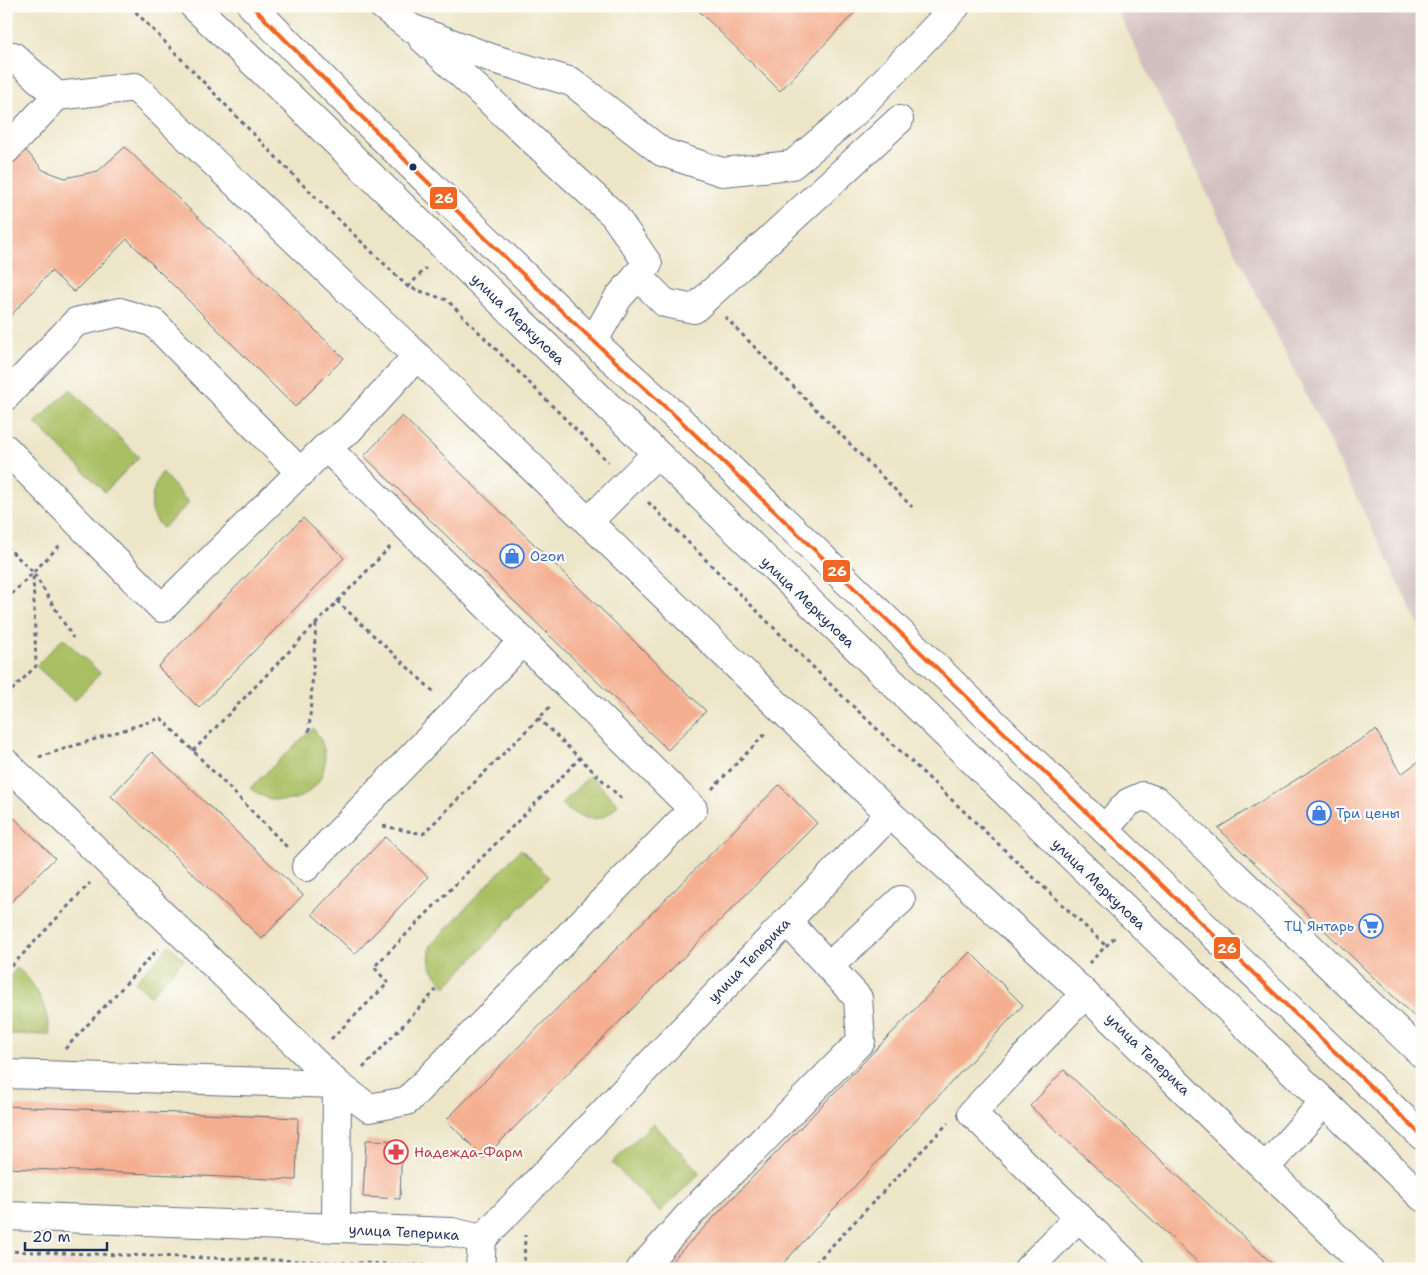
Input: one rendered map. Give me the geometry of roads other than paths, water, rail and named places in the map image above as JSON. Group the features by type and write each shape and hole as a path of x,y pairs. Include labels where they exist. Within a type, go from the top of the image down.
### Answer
{"street":[{"name":"улица Меркулова","path":"194,6 1422,1197"},
{"path":"252,6 357,113 593,342 683,423 1422,1136"},
{"path":"383,6 411,28 614,215 648,264 618,298 593,342"},
{"path":"411,28 494,59 572,82 662,152 722,172 792,165 854,113 956,6"},
{"path":"6,63 13,56 57,96"},
{"path":"6,150 57,96 136,87 890,814"},
{"path":"636,276 666,303 694,309 899,120"},
{"path":"6,396 76,322 120,312 154,323 301,473"},
{"path":"6,449 162,608 326,448 348,430 417,356"},
{"path":"8,764 341,1086 369,1108 407,1101 693,809 326,448"},
{"path":"588,522 656,454"},
{"path":"306,867 522,642"},
{"path":"1104,829 1129,802 1144,796 1157,801 1422,1054"},
{"name":"улица Теперика","path":"6,1216 452,1232 482,1239 890,814 1086,994 1369,1269"},
{"path":"829,966 902,900"},
{"path":"641,1269 688,1216 861,1040 858,998 787,921"},
{"path":"1086,994 972,1113 1132,1269"},
{"path":"6,1074 341,1086"},
{"path":"336,1228 341,1086"},
{"path":"1266,1167 1324,1102"},
{"path":"1028,1269 1079,1217"},
{"path":"480,1269 482,1239"}],"place":[{"name":"Ozon","path":"512,556"},
{"name":"Три цены","path":"1319,813"},
{"name":"ТЦ Янтарь","path":"1371,926"},
{"name":"Надежда-Фарм","path":"396,1152"}]}
